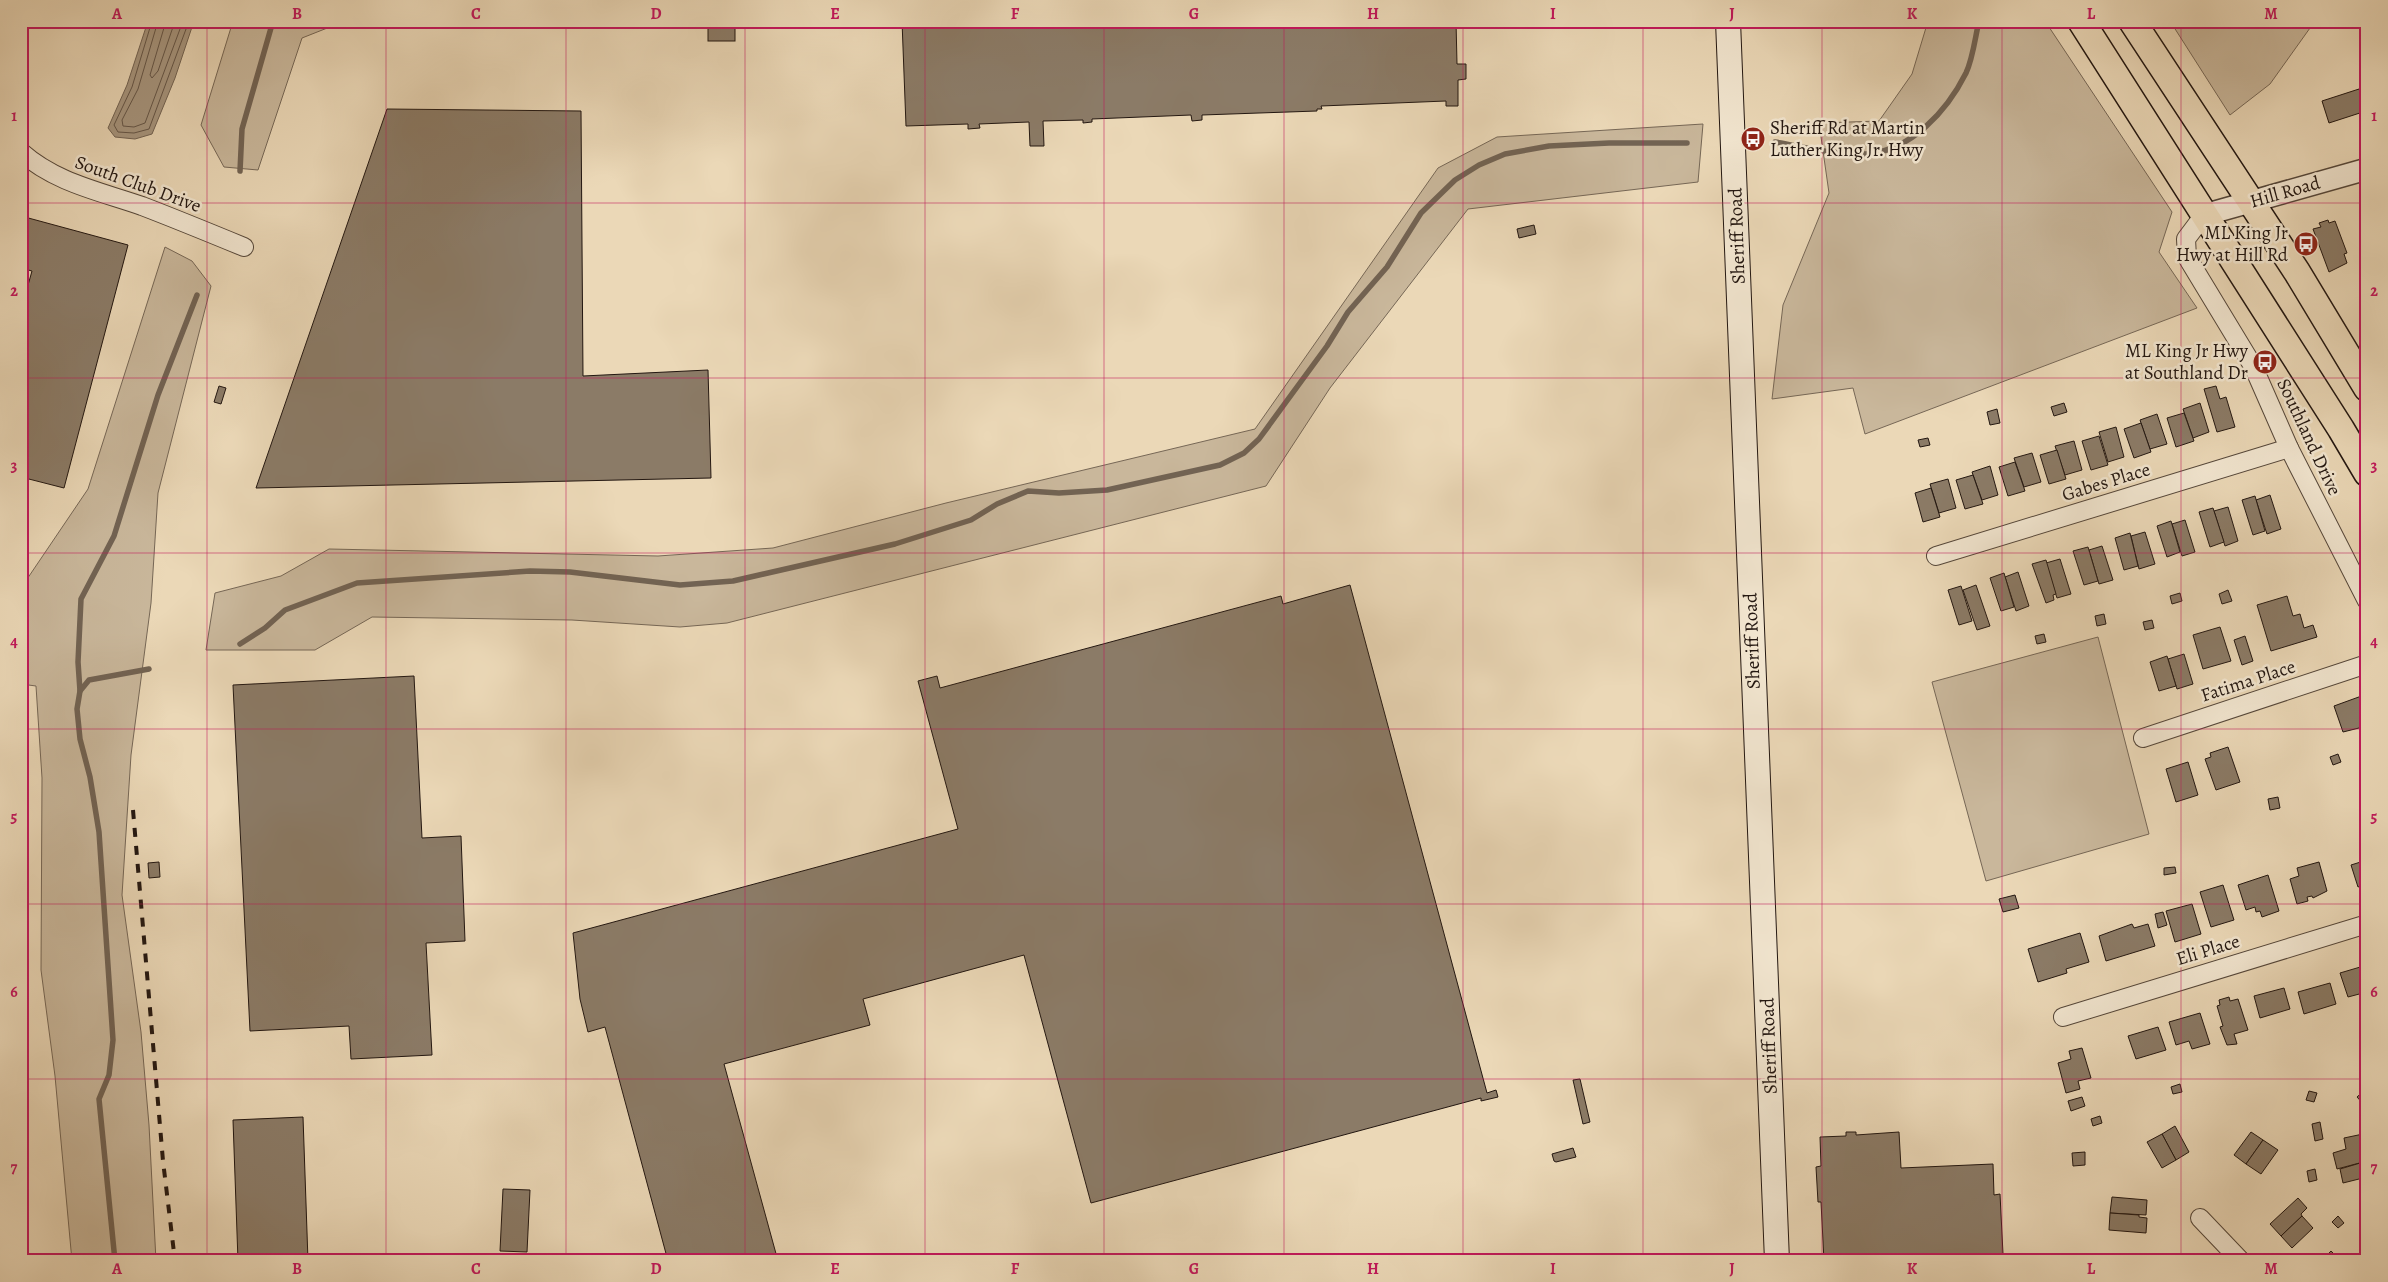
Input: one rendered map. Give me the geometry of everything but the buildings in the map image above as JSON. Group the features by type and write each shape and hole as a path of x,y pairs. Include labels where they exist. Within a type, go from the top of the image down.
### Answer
{"main road":[{"name":"Sheriff Road","path":"1728,21 1777,1261"},
{"path":"2081,21 2185,182 2367,473"},
{"path":"2132,21 2302,280 2367,388"}],"street":[{"name":"South Club Drive","path":"21,152 59,178 88,190 172,217 244,247"},
{"name":"Hill Road","path":"2204,215 2367,169"},
{"name":"Southland Drive","path":"2204,215 2186,239 2187,257 2253,366 2289,448 2367,601"},
{"name":"Gabes Place","path":"1936,556 2289,448"},
{"name":"Fatima Place","path":"2143,738 2367,664"},
{"name":"Eli Place","path":"2062,1017 2367,924"},
{"path":"2200,1218 2241,1261"}],"shaded area":[{"path":"233,21 345,21 302,38 258,170 224,167 201,125"},
{"path":"1928,21 2045,21 2172,212 2159,252 2197,308 1865,434 1853,388 1772,399 1783,305 1829,193 1819,123 1879,121 1912,74"},
{"path":"2170,21 2315,21 2270,84 2230,115"},
{"path":"1703,124 1698,182 1468,209 1330,388 1266,486 727,623 680,627 572,620 372,617 315,650 206,650 215,593 281,576 329,549 658,556 773,548 946,503 1255,429 1438,168 1497,137"},
{"path":"165,247 192,261 211,286 158,493 151,603 131,755 122,895 141,1032 149,1125 156,1261 72,1261 55,1076 41,970 42,778 36,686 21,684 21,588 88,489"},
{"path":"2098,637 2149,834 1986,881 1932,682"}],"water":[{"path":"148,21 194,21 175,78 152,134 135,139 115,137 108,128 127,85"}],"waterway":[{"path":"240,171 242,129 273,21"},
{"path":"1775,142 1832,152 1866,154 1882,151 1912,137 1938,115 1958,87 1970,61 1979,21"},
{"path":"240,644 265,628 285,610 357,583 530,571 570,572 680,585 733,581 895,544 971,520 997,504 1028,491 1059,493 1107,490 1220,465 1244,453 1259,439 1327,346 1348,312 1387,267 1421,213 1455,180 1479,165 1505,154 1549,146 1609,143 1687,143"},
{"path":"80,691 78,662 81,599 114,536 158,395 197,295"},
{"path":"115,1261 99,1099 109,1075 113,1040 99,832 90,777 80,739 77,709 80,691 89,680 149,669"}],"railway":[{"path":"133,810 163,1161 175,1261"}],"place":[{"name":"Sheriff Rd at Martin Luther King Jr. Hwy","path":"1753,139"},
{"name":"ML King Jr Hwy at Hill Rd","path":"2306,244"},
{"name":"ML King Jr Hwy at Southland Dr","path":"2265,362"}]}
